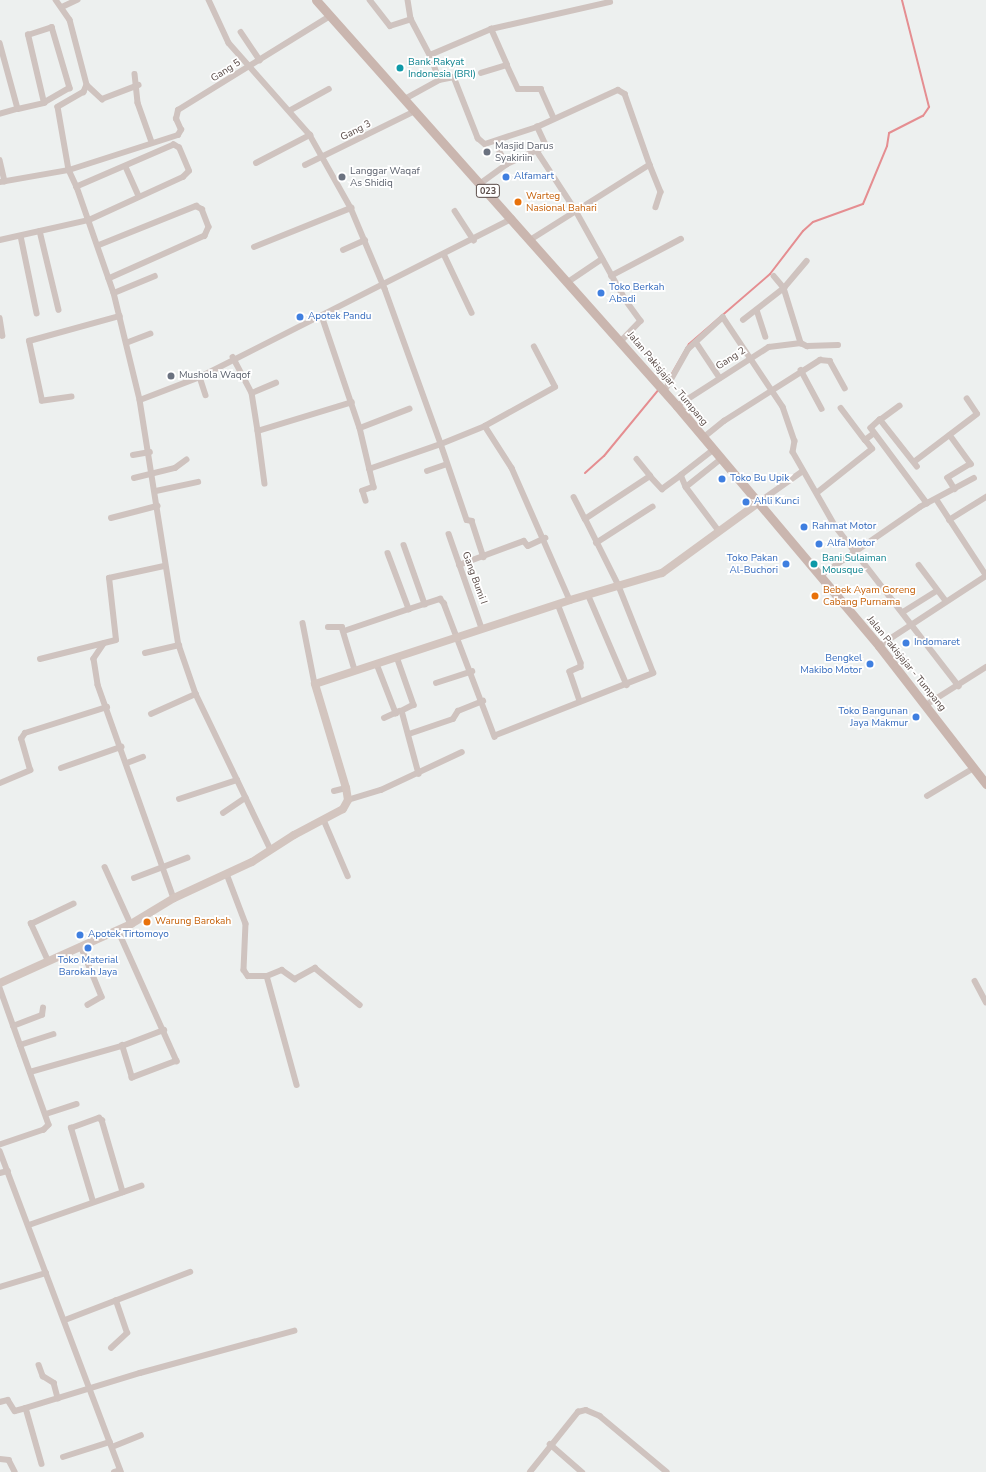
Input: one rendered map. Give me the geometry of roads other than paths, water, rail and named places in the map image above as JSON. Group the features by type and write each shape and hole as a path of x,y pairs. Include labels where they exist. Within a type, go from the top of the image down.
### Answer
{"main road":[{"name":"Jalan Pakisjajar - Tumpang","path":"316,0 481,183 677,406 879,646 986,784"}],"street":[{"path":"56,0 70,20 87,85 102,99 138,85"},
{"path":"62,7 76,0"},
{"path":"210,0 229,43 248,67 291,110 310,135 351,208 382,282 447,464 484,557"},
{"path":"370,0 390,26 411,19"},
{"path":"408,0 411,19 430,55 439,80"},
{"path":"430,55 490,29 610,2"},
{"name":"Gang 5","path":"152,142 178,135 181,130 176,119 178,110 330,16"},
{"path":"0,114 44,103 70,88 52,27 28,35 44,103"},
{"path":"490,29 518,89 541,89 554,118"},
{"path":"241,32 260,60"},
{"path":"0,43 18,109"},
{"path":"482,73 507,65"},
{"path":"0,160 3,182 69,170 152,142 138,103 138,85 135,74"},
{"path":"405,99 439,80 456,79 482,144 537,127 554,118 622,91 661,192 656,207"},
{"path":"87,85 84,92 58,107 69,170 99,245 114,293 140,400 154,474 164,566 179,645 196,694 270,849"},
{"path":"291,110 329,89"},
{"name":"Gang 3","path":"305,165 323,158 415,111"},
{"path":"481,183 507,164 537,151 546,144 537,127"},
{"path":"256,163 310,135"},
{"path":"0,240 89,220 187,175 189,171 179,148 171,146 126,167 77,187"},
{"path":"537,151 575,209 612,276 642,322 621,342"},
{"path":"500,152 507,164"},
{"path":"531,240 575,209 650,165"},
{"path":"126,167 139,196"},
{"path":"99,245 196,206 202,209 209,227 205,236 109,279"},
{"path":"254,247 351,208"},
{"path":"455,211 474,240"},
{"path":"140,400 200,377 233,357 322,316 382,282 474,240 512,219"},
{"path":"40,231 59,310"},
{"path":"21,236 37,313"},
{"path":"612,276 681,239"},
{"path":"343,250 364,240"},
{"path":"444,254 472,313"},
{"path":"568,282 602,259"},
{"path":"743,320 784,288 807,261"},
{"path":"114,293 155,276"},
{"path":"774,276 784,288 801,343"},
{"path":"757,310 766,337"},
{"path":"72,397 42,401 29,341 120,316"},
{"path":"322,316 360,428 374,487 363,491 366,501"},
{"path":"662,389 678,363 696,342 724,317 772,389 792,428 795,441 793,452 803,471 818,492 853,552 903,612 959,686"},
{"path":"0,318 3,336"},
{"path":"126,343 150,334"},
{"path":"696,342 720,378"},
{"name":"Gang 2","path":"677,406 750,357 774,345 801,343 807,346 838,345"},
{"path":"369,469 441,444 485,426 554,387 534,346"},
{"path":"233,357 252,393 265,484"},
{"path":"703,438 801,370 826,358 845,388"},
{"path":"801,370 822,410"},
{"path":"200,377 206,395"},
{"path":"252,393 276,383"},
{"path":"880,420 915,465 977,414 967,400"},
{"path":"258,431 352,402"},
{"path":"899,406 870,429 927,503"},
{"path":"818,492 872,449 841,408"},
{"path":"360,428 409,409"},
{"path":"485,426 509,461 545,538 570,600"},
{"path":"865,440 873,434"},
{"path":"950,435 971,464 948,478 955,489"},
{"path":"638,460 662,489 714,450"},
{"path":"133,455 150,452"},
{"path":"686,487 721,459"},
{"path":"134,478 177,467 186,460"},
{"path":"427,471 447,464"},
{"path":"315,684 588,594 662,573 803,471"},
{"path":"681,475 686,487 719,531"},
{"path":"586,519 650,476"},
{"path":"820,576 853,552 927,503 937,500 974,478"},
{"path":"156,491 198,482"},
{"path":"344,631 409,609 442,600 472,671 496,736 580,701 627,685 654,671 618,585 574,497"},
{"path":"949,520 986,497"},
{"path":"879,646 911,623 986,575 937,500"},
{"path":"111,518 157,506"},
{"path":"596,543 652,507"},
{"name":"Gang Bumi I","path":"449,534 482,628"},
{"path":"459,565 524,541 528,546 545,538"},
{"path":"404,546 425,604"},
{"path":"388,553 409,609"},
{"path":"919,565 937,591 946,601"},
{"path":"40,659 116,640 117,636 109,578 164,566"},
{"path":"903,612 937,591"},
{"path":"588,594 627,685"},
{"path":"558,604 581,663 581,667 570,672 580,701"},
{"path":"0,983 132,924 174,898 227,874 343,809 348,800 346,788 315,684 303,623"},
{"path":"328,627 340,625 344,631 355,670"},
{"path":"104,644 93,666 162,868 174,898"},
{"path":"145,653 179,645"},
{"path":"384,718 414,706 397,658"},
{"path":"377,664 409,734 418,774"},
{"path":"926,705 959,686 986,667"},
{"path":"436,683 472,671"},
{"path":"151,714 196,694"},
{"path":"409,734 453,719 458,711 483,701"},
{"path":"0,783 30,770 21,739 25,733 107,707"},
{"path":"61,768 121,747"},
{"path":"348,800 418,774 462,752"},
{"path":"127,763 143,757"},
{"path":"928,796 974,768"},
{"path":"180,799 237,780"},
{"path":"334,791 346,788"},
{"path":"223,813 245,798"},
{"path":"324,820 348,876"},
{"path":"134,878 187,858"},
{"path":"105,867 132,924"},
{"path":"227,874 246,924 242,953 246,974 267,976 282,970 295,979 315,968 360,1005"},
{"path":"48,961 31,924 73,904"},
{"path":"118,930 178,1061 132,1078 122,1046"},
{"path":"80,946 102,997 88,1005"},
{"path":"267,976 297,1085"},
{"path":"975,981 986,1002"},
{"path":"0,988 46,1114 48,1128 0,1145"},
{"path":"13,1026 42,1015 43,1008"},
{"path":"30,1072 122,1046 164,1030"},
{"path":"20,1045 53,1034"},
{"path":"46,1114 76,1104"},
{"path":"93,1202 72,1128 98,1118 102,1120 123,1192"},
{"path":"0,1151 121,1471 114,1472"},
{"path":"0,1173 8,1171"},
{"path":"29,1225 141,1186"},
{"path":"65,1320 190,1272"},
{"path":"0,1288 46,1273"},
{"path":"111,1348 127,1333 116,1301"},
{"path":"0,1402 8,1400 15,1411 90,1388 294,1331"},
{"path":"39,1365 43,1376 54,1383 58,1398"},
{"path":"26,1408 42,1464"},
{"path":"530,1472 550,1444 578,1412 586,1410 600,1416 667,1472"},
{"path":"63,1457 111,1445 140,1435"},
{"path":"550,1444 582,1472"},
{"path":"0,1459 10,1460 14,1472"}],"waterway":[{"path":"666,384 689,344 770,274 803,231 813,222 863,204 887,146 889,133 923,116 929,107 902,0"},
{"path":"585,473 604,456 659,389"}],"place":[{"name":"Bank Rakyat Indonesia (BRI)","path":"400,68"},
{"name":"Masjid Darus Syakiriin","path":"487,152"},
{"name":"Langgar Waqaf As Shidiq","path":"342,177"},
{"name":"Alfamart","path":"506,177"},
{"name":"Warteg Nasional Bahari","path":"518,202"},
{"name":"Toko Berkah Abadi","path":"601,293"},
{"name":"Apotek Pandu","path":"300,317"},
{"name":"Mushola Waqof","path":"171,376"},
{"name":"Toko Bu Upik","path":"722,479"},
{"name":"Ahli Kunci","path":"746,502"},
{"name":"Rahmat Motor","path":"804,527"},
{"name":"Alfa Motor","path":"819,544"},
{"name":"Toko Pakan Al-Buchori","path":"786,564"},
{"name":"Bani Sulaiman Mousque","path":"814,564"},
{"name":"Bebek Ayam Goreng Cabang Purnama","path":"815,596"},
{"name":"Indomaret","path":"906,643"},
{"name":"Bengkel Makibo Motor","path":"870,664"},
{"name":"Toko Bangunan Jaya Makmur","path":"916,717"},
{"name":"Warung Barokah","path":"147,922"},
{"name":"Apotek Tirtomoyo","path":"80,935"},
{"name":"Toko Material Barokah Jaya","path":"88,948"}]}
